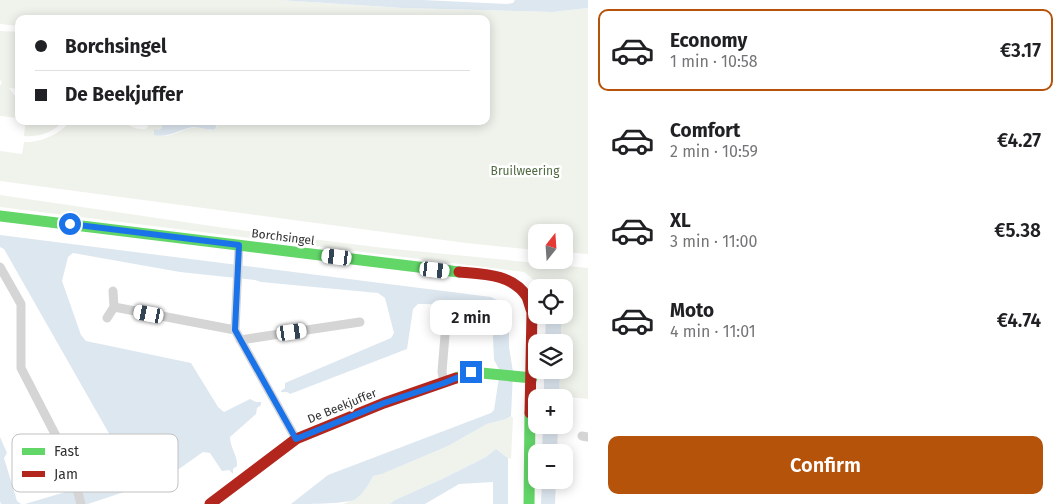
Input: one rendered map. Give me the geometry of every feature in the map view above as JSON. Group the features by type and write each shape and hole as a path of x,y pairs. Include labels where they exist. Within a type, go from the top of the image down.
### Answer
{"main road":[{"name":"Borchsingel","path":"0,216 496,276 511,281 526,296 532,312 532,334"},
{"name":"De Beekjuffer","path":"210,504 296,439 384,403 471,372 528,378"},
{"name":"Borchsingel","path":"529,504 532,379"}],"street":[{"path":"239,245 235,330 296,439"},
{"path":"0,267 21,304 22,368 55,434"},
{"path":"107,318 114,307 113,291"},
{"path":"114,307 235,330"},
{"path":"240,340 360,322"},
{"path":"444,383 442,372 445,336"}],"green space":[{"name":"Bruilweering","path":"0,0 279,0 403,8 552,12 588,8 588,254 573,253 573,224 528,224 528,249 466,243 0,181 0,151 22,154 24,142 49,137 67,125 129,125 146,129 147,125 162,125 162,128 159,130 154,129 155,135 162,136 195,127 210,130 217,125 490,125 490,15 15,15 15,26 0,24"},
{"path":"0,31 15,32 15,89 9,88 15,96 15,118 0,116 0,86 2,82 0,80"},
{"path":"59,125 51,131 33,136 24,136 25,126"},
{"path":"0,195 225,228 384,248 528,262 528,269 573,269 573,267 588,268 588,399 573,397 573,389 559,389 560,379 573,379 573,334 561,334 561,324 573,324 573,279 533,279 524,272 0,207"},
{"path":"511,416 513,418 511,459 496,449 486,457 390,504 343,504 361,493 368,486 373,476 448,446 487,424"}],"shaded area":[{"path":"279,0 423,0 507,4 513,3 515,0 588,0 588,8 552,12 403,8"},
{"path":"162,125 216,125 215,129 210,130 195,127 165,136 154,135 154,129 159,130 162,128"},
{"path":"0,235 491,297 505,306 509,314 509,347 513,372 511,416 487,424 448,446 373,476 365,490 354,500 333,503 291,504 328,475 491,413 494,410 500,371 494,360 491,309 485,305 418,304 413,309 407,349 290,394 281,392 285,388 285,383 391,338 394,333 385,298 378,293 180,272 73,253 68,257 62,281 81,335 86,341 191,363 218,407 224,412 250,399 261,402 256,414 230,437 237,462 237,466 233,469 233,474 229,470 222,471 210,453 203,452 178,470 178,434 109,434 4,249 0,247"},
{"path":"546,324 561,324 561,334 545,334"},
{"path":"544,379 560,379 559,389 544,389"},
{"path":"543,434 558,434 557,444 542,444"},
{"path":"0,437 7,453 4,458 12,484 12,492 14,492 17,501 21,504 1,504"},
{"path":"496,449 508,458 508,504 493,504 493,482 459,484 425,504 390,504 486,457"},
{"path":"542,489 556,489 555,504 541,504"},
{"path":"65,492 124,492 88,504 25,504"}],"traffic: fast":[{"path":"0,216 459,272"},
{"path":"456,378 471,372 528,378"},
{"path":"529,504 530,434"}],"traffic: jam":[{"path":"459,272 487,275 506,280 521,289 527,297 532,312 530,389"},
{"path":"210,504 296,439 384,403 456,378"}],"route":[{"path":"70,224 239,245 235,330 296,439 384,403 471,372"}]}
